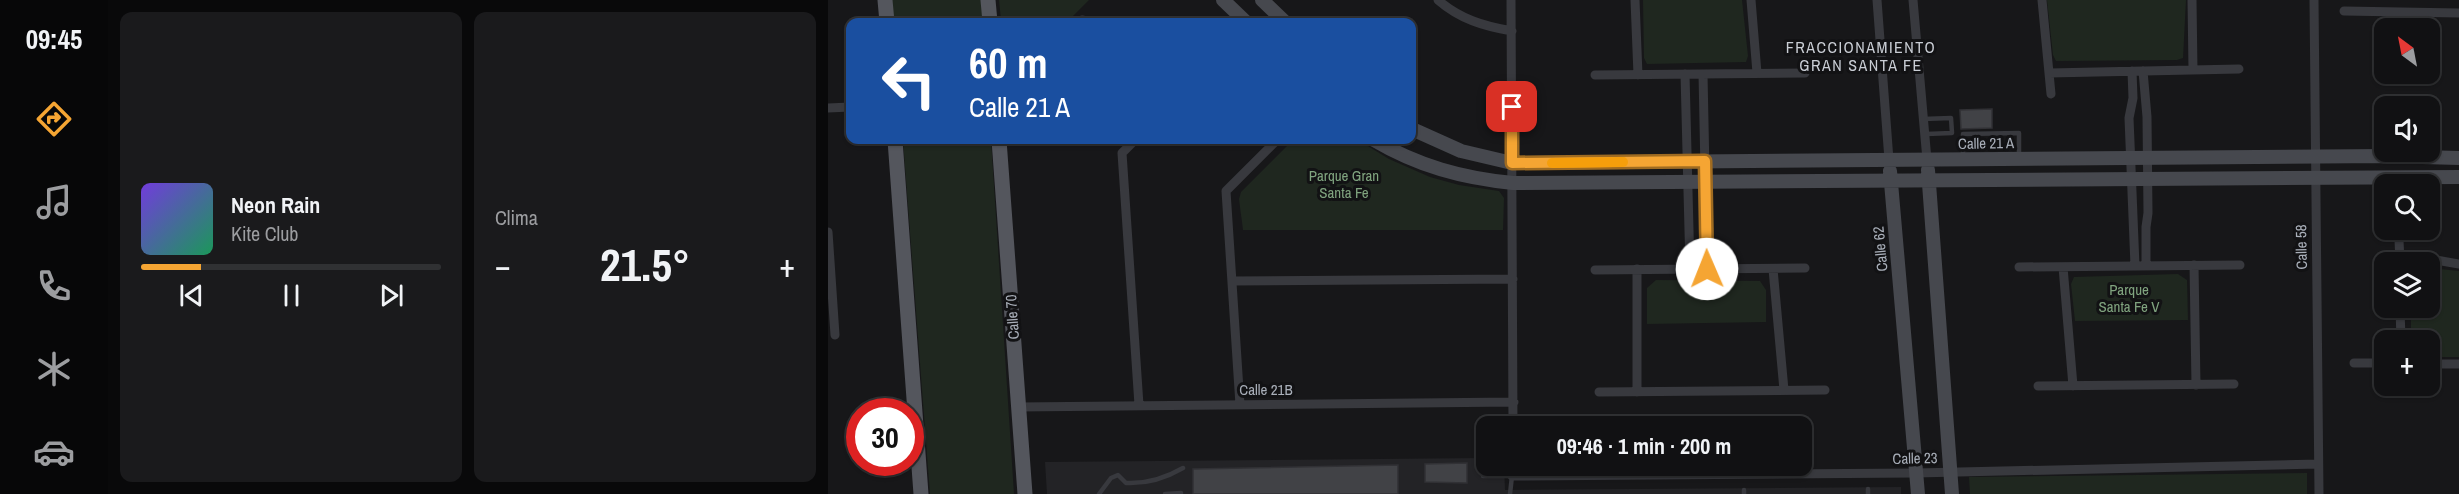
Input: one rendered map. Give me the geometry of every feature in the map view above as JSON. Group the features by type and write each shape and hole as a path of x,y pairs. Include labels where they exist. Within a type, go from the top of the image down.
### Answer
{"main road":[{"path":"885,0 887,18"},
{"path":"988,0 990,18"},
{"path":"1223,0 1242,18"},
{"path":"1262,0 1281,18"},
{"name":"Calle 21 A","path":"1416,131 1461,151 1512,163 2315,156 2459,158"},
{"path":"896,144 921,494"},
{"name":"Calle 70","path":"999,144 1025,494"},
{"path":"1381,144 1406,158 1445,172 1513,183 2316,176 2374,179"},
{"path":"1927,159 1952,494"},
{"name":"Calle 62","path":"1889,160 1918,494"},
{"path":"2440,178 2459,177"}],"street":[{"path":"1438,0 1456,14 1473,22 1512,31"},
{"path":"1511,0 1513,416"},
{"path":"1635,0 1638,75"},
{"path":"1751,0 1757,73"},
{"name":"Calle 62","path":"1877,0 1889,160"},
{"path":"1913,0 1927,159"},
{"path":"2042,0 2051,94"},
{"path":"2192,0 2193,70"},
{"name":"Calle 58","path":"2314,0 2319,494"},
{"path":"2344,11 2459,13"},
{"path":"2049,73 2239,69"},
{"path":"2132,71 2133,98 2129,118 2135,266"},
{"path":"2143,71 2148,178 2146,266"},
{"path":"1595,75 1805,73"},
{"path":"1685,74 1690,269"},
{"path":"1703,74 1707,269"},
{"path":"828,108 846,107"},
{"path":"1131,144 1122,153 1139,405"},
{"path":"1240,405 1226,191 1273,144"},
{"path":"828,232 830,302 835,335"},
{"path":"2399,240 2400,252"},
{"path":"2440,261 2459,264"},
{"path":"2019,267 2240,265"},
{"path":"2194,266 2196,385"},
{"path":"2063,267 2073,386"},
{"path":"1773,268 1784,390"},
{"path":"1595,270 1805,268"},
{"path":"1637,269 1637,392"},
{"path":"1232,281 1513,279"},
{"path":"2354,363 2374,363"},
{"path":"2440,364 2459,364"},
{"path":"2038,386 2234,384"},
{"path":"1599,392 1825,390"},
{"name":"Calle 21B","path":"1018,407 1514,402"},
{"name":"Calle 23","path":"1812,474 2318,464"}],"lane":[{"path":"1923,119 1951,118 1952,133 1925,134"},
{"path":"1963,159 1963,134 2019,133 2019,159"},
{"path":"1104,493 1111,478 1118,475 1126,483 1144,483 1160,479 1183,468"},
{"path":"1510,494 1512,476"},
{"path":"1165,494 1181,493"}],"shaded area":[{"path":"1476,458 1476,476 1504,476 1505,490 1901,487 1901,494 1047,494 1045,462"}],"green space":[{"path":"892,0 981,0 983,18 894,18"},
{"path":"999,0 1089,0 1071,18 1001,18"},
{"path":"1643,0 1742,0 1748,56 1746,62 1647,64 1644,58"},
{"path":"2047,0 2186,0 2183,58 2177,60 2056,61 2053,55"},
{"path":"903,144 991,144 1014,494 930,494"},
{"name":"Parque Gran Santa Fe","path":"1289,144 1365,144 1389,159 1430,177 1459,185 1499,191 1504,198 1503,230 1243,230 1239,199 1241,192"},
{"path":"2440,269 2459,271 2459,357 2440,357 2440,330 2411,330 2411,318 2440,318"},
{"name":"Parque Santa Fe V","path":"2178,274 2187,280 2188,320 2075,321 2071,284 2074,277"},
{"path":"1656,280 1760,281 1766,290 1766,322 1647,324 1647,288"},
{"path":"2307,473 2307,494 1970,494 1969,477"}],"building":[{"path":"1992,109 1992,128 1961,129 1960,110"},
{"path":"1467,463 1467,483 1425,482 1425,464"},
{"path":"1398,465 1398,494 1193,494 1193,469"}],"slow traffic":[{"path":"1552,163 1623,162"}],"district":[{"name":"FRACCIONAMIENTO GRAN SANTA FE","path":"1861,56"}],"route":[{"path":"1512,107 1512,163 1705,161 1707,269"}]}
